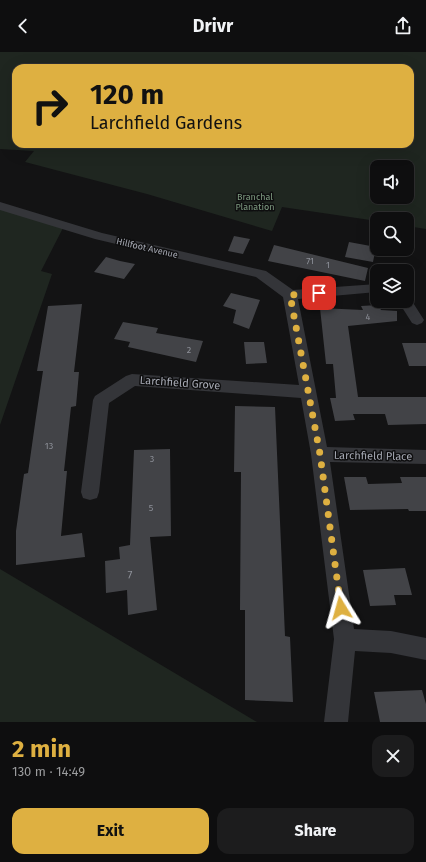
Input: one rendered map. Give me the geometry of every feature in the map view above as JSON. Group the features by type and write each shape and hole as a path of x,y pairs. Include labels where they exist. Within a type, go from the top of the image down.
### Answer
{"street":[{"name":"Hillfoot Avenue","path":"0,206 99,236 261,274 290,295"},
{"path":"336,722 345,639 320,454 290,295 370,289"},
{"path":"409,308 417,320"},
{"name":"Larchfield Grove","path":"90,492 101,400 132,380 309,392"},
{"name":"Larchfield Place","path":"320,454 426,457"},
{"path":"345,639 391,642 426,649"}],"green space":[{"name":"Branchal Planation","path":"0,52 426,52 426,229 414,227 414,212 370,212 370,220 282,207 272,231 147,194 25,162 34,151 0,149"},
{"path":"0,206 64,226 41,271 52,274 0,425"},
{"path":"0,569 257,722 0,722"}],"building":[{"path":"234,236 250,239 243,254 228,251"},
{"path":"349,242 370,246 370,256 374,256 373,262 345,257"},
{"path":"274,245 368,268 365,281 268,261"},
{"path":"106,257 135,264 124,279 94,272"},
{"path":"231,293 260,300 249,329 233,323 236,310 223,306"},
{"path":"82,304 74,372 79,372 76,406 71,407 64,471 67,471 61,536 82,533 85,557 16,565 16,531 24,474 28,473 43,371 37,371 48,306"},
{"path":"370,305 370,308 397,311 397,321 348,326 358,397 426,397 426,424 388,425 385,414 353,414 355,420 335,421 330,398 336,398 333,364 326,364 320,308 363,310 361,306"},
{"path":"123,322 158,328 156,333 203,341 196,362 128,347 130,342 114,339"},
{"path":"244,342 264,342 267,363 246,364"},
{"path":"402,343 426,343 426,366 409,366"},
{"path":"235,406 275,407 285,636 290,637 293,702 245,700 245,610 240,610 241,472 234,472"},
{"path":"170,449 171,536 150,537 157,610 128,615 127,590 106,593 105,561 120,559 119,547 130,545 134,450"},
{"path":"344,477 366,477 368,484 402,483 400,477 426,477 426,511 409,511 408,509 350,510"},
{"path":"405,568 412,595 394,595 396,605 370,606 363,570"},
{"path":"422,690 426,704 426,722 380,722 374,692"}],"route":[{"path":"319,293 290,295 320,454 341,608"}]}
